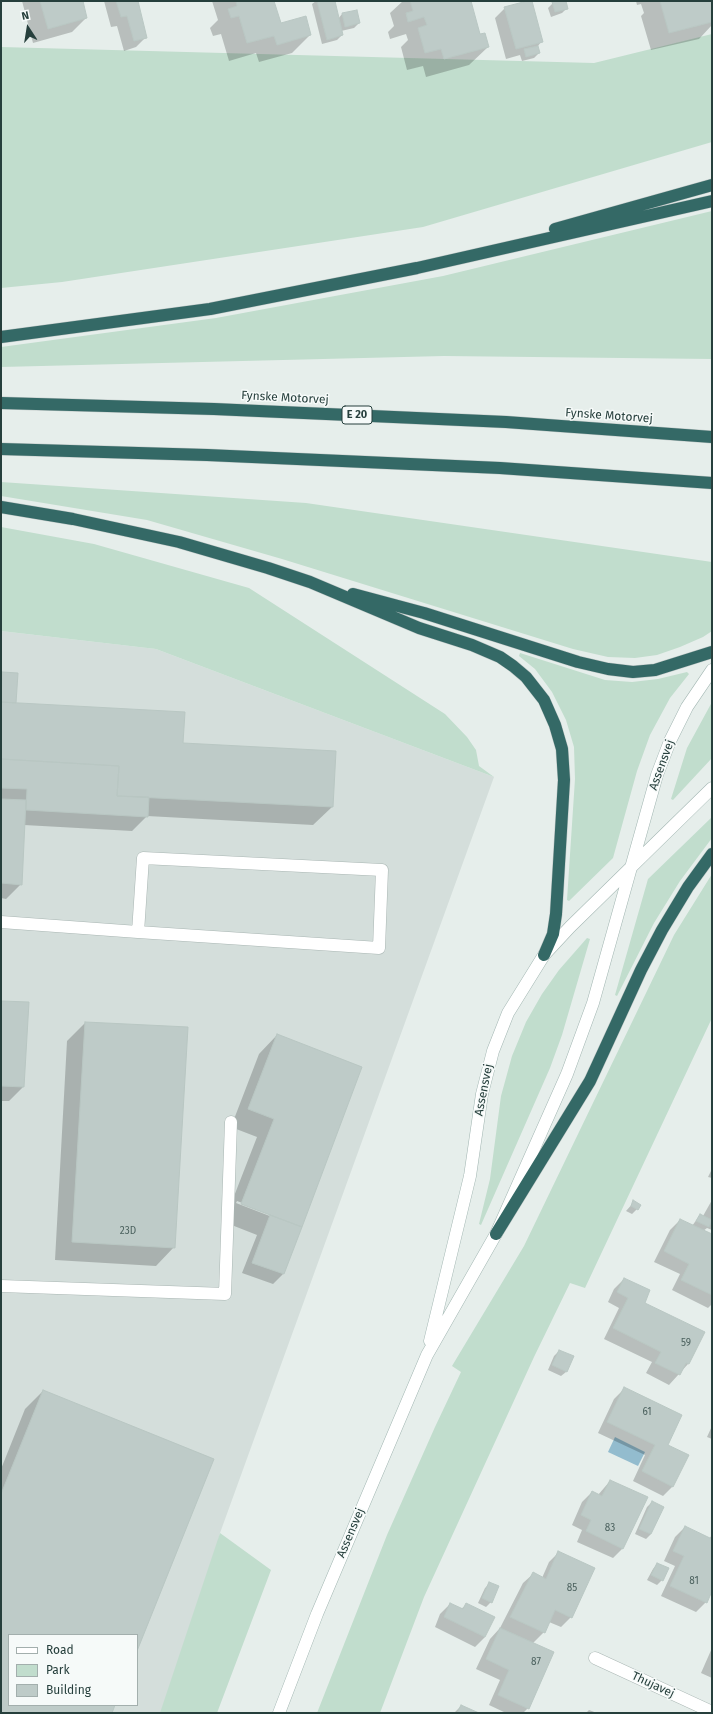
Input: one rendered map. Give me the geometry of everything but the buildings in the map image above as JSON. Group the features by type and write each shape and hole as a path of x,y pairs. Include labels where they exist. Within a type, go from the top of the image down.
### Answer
{"highway":[{"path":"417,268 712,185"},
{"path":"1,337 210,309 417,268 712,201"},
{"name":"Fynske Motorvej","path":"1,403 214,409 498,422 712,437"},
{"path":"1,449 200,455 500,468 712,483"},
{"path":"1,508 73,519 179,542 310,582 424,613 578,662 608,669 633,672 655,670 712,652"},
{"path":"310,582 419,628 472,645 500,657 526,677 544,700 560,738 564,780 556,914 553,934 544,955"},
{"path":"496,1234 590,1081 659,936 688,887 712,854"}],"main road":[{"name":"Assensvej","path":"279,1713 317,1614 427,1355 496,1234 567,1074 580,1039 657,775 670,740 687,707 712,670"},
{"name":"Assensvej","path":"427,1355 460,1223 470,1176 482,1094 493,1051 508,1013 544,955 570,927 712,788"},
{"path":"1,922 138,932 379,948 382,870 143,858 138,932"},
{"path":"1,1286 225,1294 231,1122"},
{"name":"Thujavej","path":"595,1658 712,1712"}],"shaded area":[{"path":"1,631 156,649 494,777 220,1533 178,1713 1,1713"}],"green space":[{"path":"712,34 712,142 423,227 62,282 1,288 1,47 594,63"},
{"path":"712,211 712,359 444,356 1,367 1,347 216,318 443,276"},
{"path":"1,482 306,503 712,562 712,631 703,637 657,655 635,658 608,657 573,649 282,559 147,520 1,496"},
{"path":"1,527 94,544 249,588 445,714 467,737 476,750 479,766 494,777 156,649 1,631"},
{"path":"520,653 605,680 632,682 658,679 687,672 689,674 670,698 650,735 637,771 613,858 569,901 567,900 575,779 574,747 566,720 552,692 535,669 519,656"},
{"path":"712,702 712,758 673,800 671,799 687,748"},
{"path":"712,817 712,838 680,881 654,923 617,996 615,995 648,879"},
{"path":"712,874 712,1018 585,1288 570,1283 534,1357 424,1597 380,1713 317,1713 387,1535 461,1372 452,1366 524,1246 674,935"},
{"path":"587,938 590,939 562,1035 550,1068 481,1225 479,1224 490,1179 501,1096 512,1056 526,1022 542,994 559,970"},
{"path":"220,1533 271,1570 217,1713 160,1713"}],"water":[{"path":"615,1437 645,1452 638,1466 608,1452"}]}
